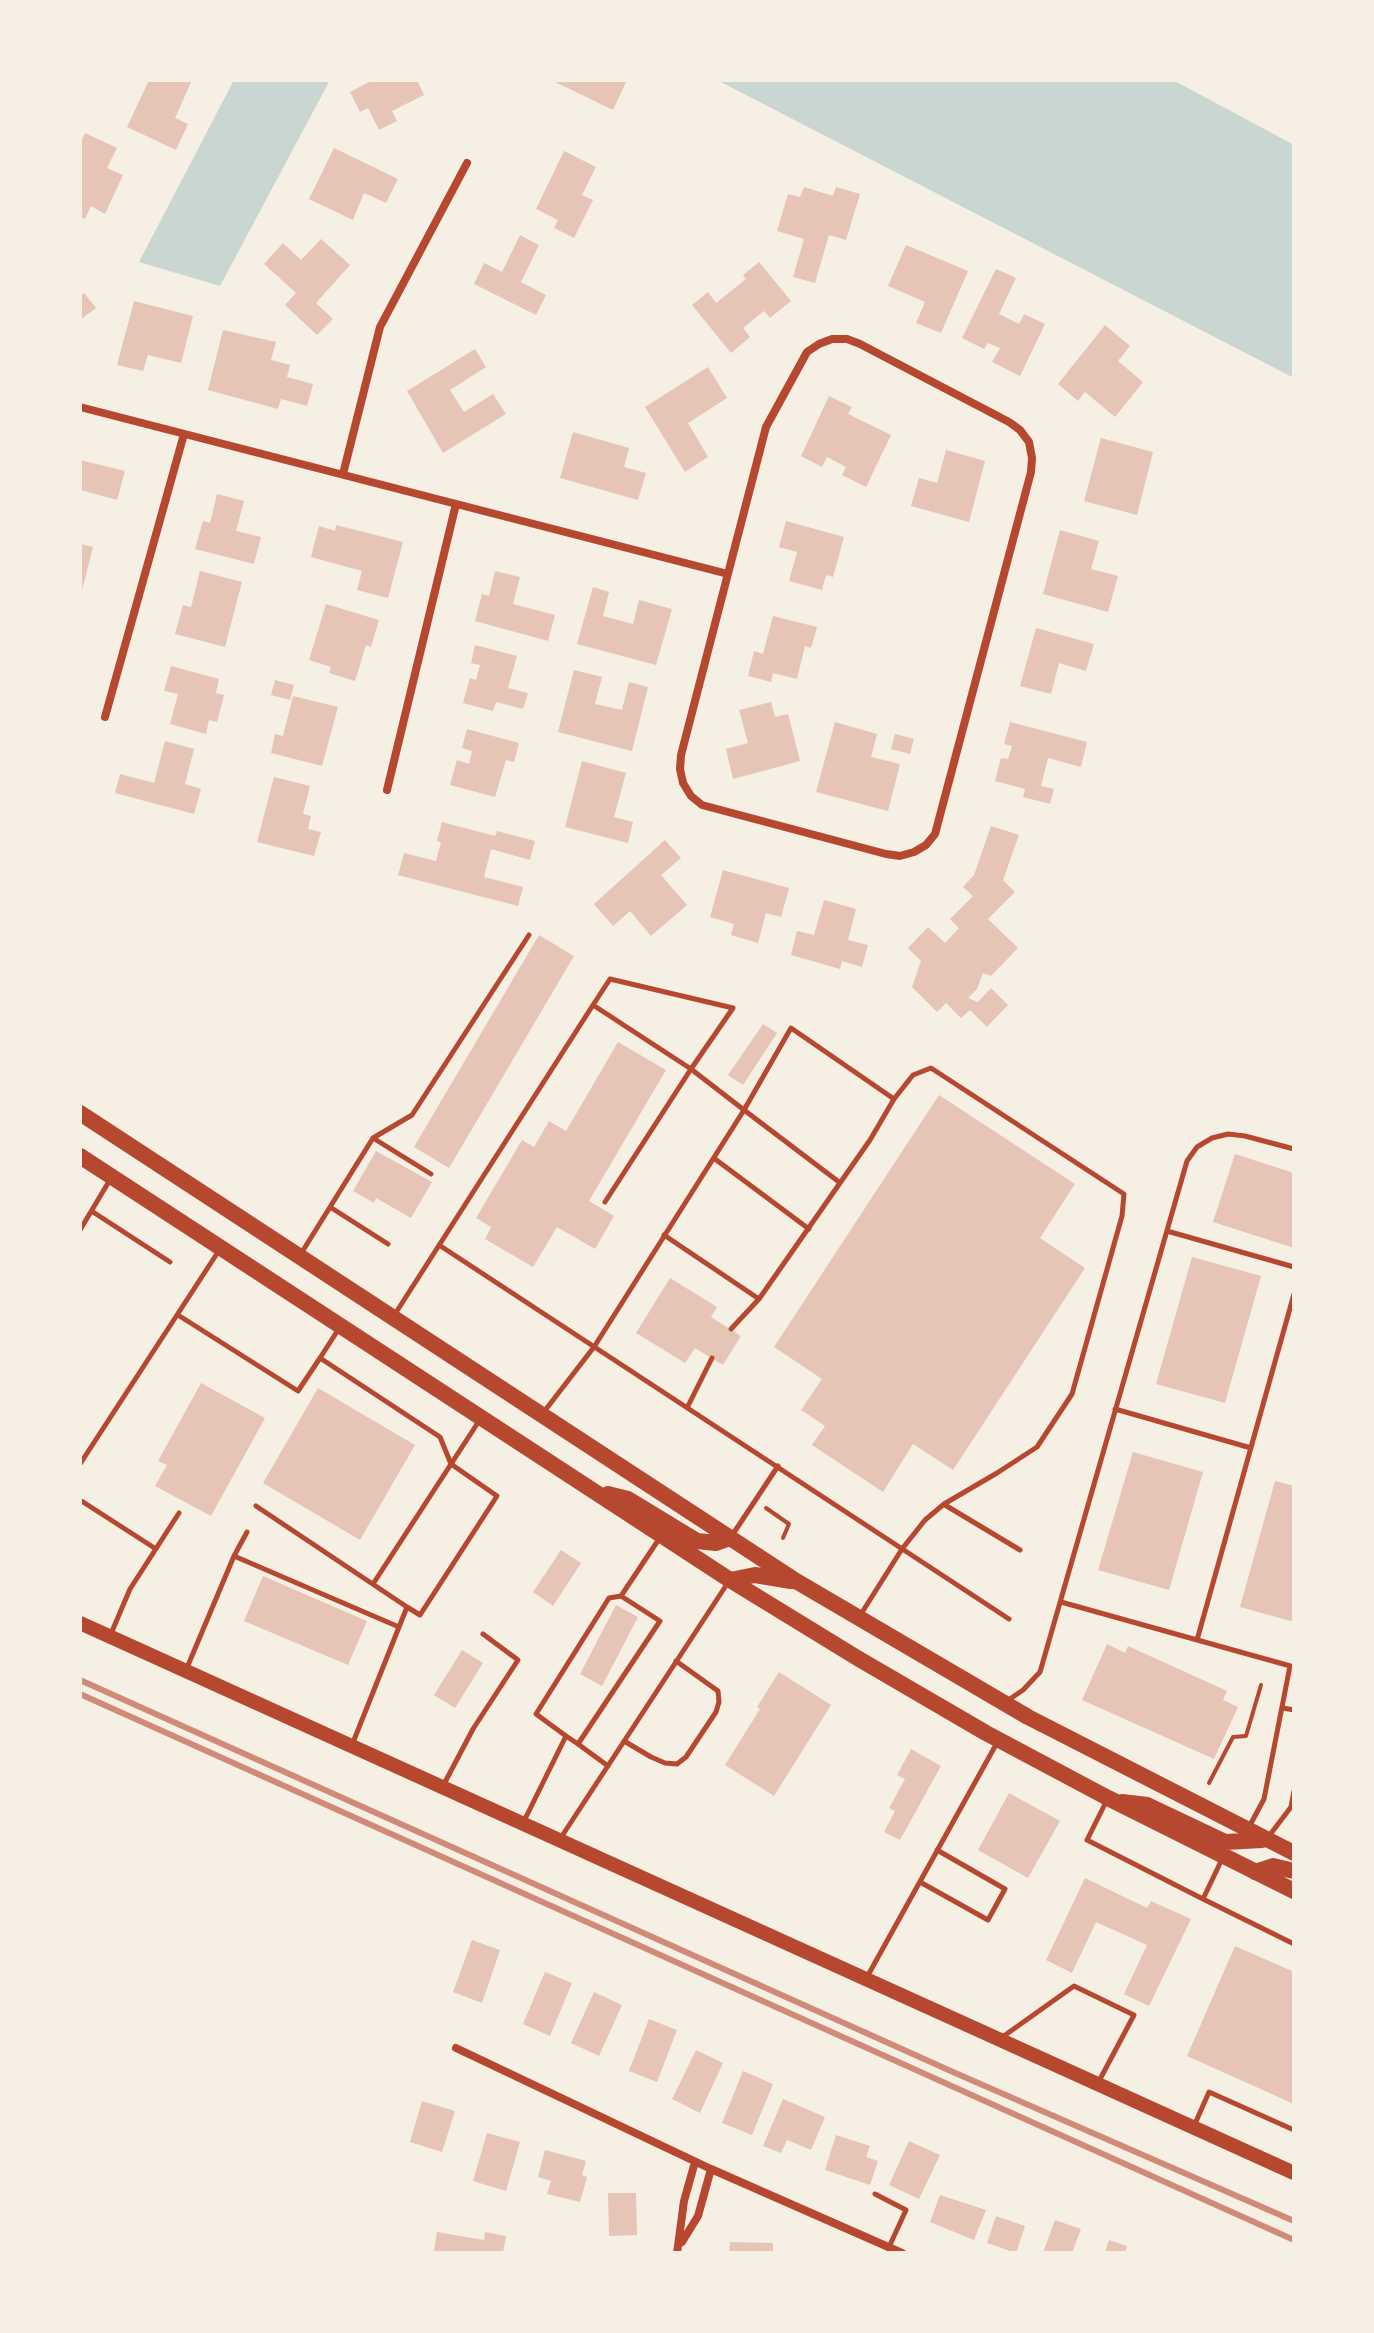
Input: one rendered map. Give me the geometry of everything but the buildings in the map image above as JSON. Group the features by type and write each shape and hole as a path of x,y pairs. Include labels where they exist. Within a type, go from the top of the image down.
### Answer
{"main road":[{"path":"80,1113 858,1619 1004,1703 1294,1853"},
{"path":"80,1156 730,1580 859,1659 1110,1800 1294,1891"},
{"path":"594,1491 628,1499 697,1541 716,1543 730,1538"},
{"path":"730,1580 755,1575 796,1581"},
{"path":"1110,1800 1147,1805 1225,1842 1266,1840"},
{"path":"1255,1872 1273,1866 1294,1871"}],"street":[{"path":"343,474 380,327 467,163"},
{"path":"832,339 847,339 860,344 1009,422 1029,442 1031,472 935,834 926,845 900,856 886,854 702,805 691,796 683,783 681,755 728,574 766,427 807,352 819,344 832,339"},
{"path":"80,407 728,574"},
{"path":"105,717 184,434"},
{"path":"387,790 456,504"},
{"path":"80,1623 1294,2173"},
{"path":"456,2048 695,2162 902,2253"},
{"path":"678,2250 684,2201 695,2162"},
{"path":"678,2250 698,2216 711,2169"}],"lane":[{"path":"299,1257 373,1138 412,1115 529,935"},
{"path":"393,1317 610,979 733,1008 605,1202"},
{"path":"593,1005 691,1069 839,1182"},
{"path":"541,1415 594,1347 715,1159 791,1028 894,1099"},
{"path":"731,1329 759,1299 809,1229 894,1099 913,1075 931,1068 1124,1194 1125,1203 1072,1394 1037,1447 944,1504 925,1520 902,1549 858,1619"},
{"path":"1004,1703 1023,1690 1040,1672 1187,1161 1197,1147 1212,1138 1228,1134 1294,1149"},
{"path":"373,1138 431,1174"},
{"path":"715,1159 809,1229"},
{"path":"80,1230 112,1177"},
{"path":"330,1207 388,1244"},
{"path":"93,1212 170,1262"},
{"path":"1167,1231 1294,1267"},
{"path":"664,1235 759,1299"},
{"path":"439,1245 1009,1619"},
{"path":"80,1464 221,1247"},
{"path":"1197,1640 1294,1294"},
{"path":"177,1314 298,1391 341,1326"},
{"path":"256,1506 420,1615 497,1496 451,1464 440,1437 320,1358"},
{"path":"688,1406 712,1358"},
{"path":"1115,1409 1251,1448"},
{"path":"373,1584 481,1417"},
{"path":"730,1538 778,1466"},
{"path":"80,1500 156,1549"},
{"path":"944,1504 1020,1550"},
{"path":"109,1637 130,1589 179,1513"},
{"path":"186,1671 247,1532"},
{"path":"621,1596 662,1535"},
{"path":"234,1556 399,1627"},
{"path":"560,1839 730,1580"},
{"path":"578,1744 660,1621 621,1596 609,1598 536,1714 608,1766"},
{"path":"1061,1602 1292,1667 1264,1799 1247,1831"},
{"path":"352,1746 407,1607"},
{"path":"443,1787 473,1729 518,1660 483,1634"},
{"path":"624,1741 651,1757 677,1764 686,1757 716,1712 718,1691 676,1661"},
{"path":"1283,1708 1294,1710"},
{"path":"523,1822 566,1736"},
{"path":"866,1978 999,1740"},
{"path":"1266,1840 1291,1807 1294,1791"},
{"path":"1110,1800 1087,1840 1294,1944"},
{"path":"920,1882 988,1920 1005,1889 937,1850"},
{"path":"1203,1899 1223,1857"},
{"path":"1000,2039 1074,1986 1134,2015 1098,2083"},
{"path":"1194,2127 1209,2092 1294,2130"},
{"path":"875,2194 906,2210 889,2247"}],"path":[{"path":"771,1500 765,1509 789,1524 783,1538"},
{"path":"1209,1783 1233,1737 1246,1736 1261,1685"}],"shaded area":[{"path":"234,80 330,80 220,286 139,262"},
{"path":"717,80 1173,80 1294,145 1294,378"}],"railway":[{"path":"80,1680 953,2072 1294,2221"},
{"path":"80,1694 1294,2240"}]}
